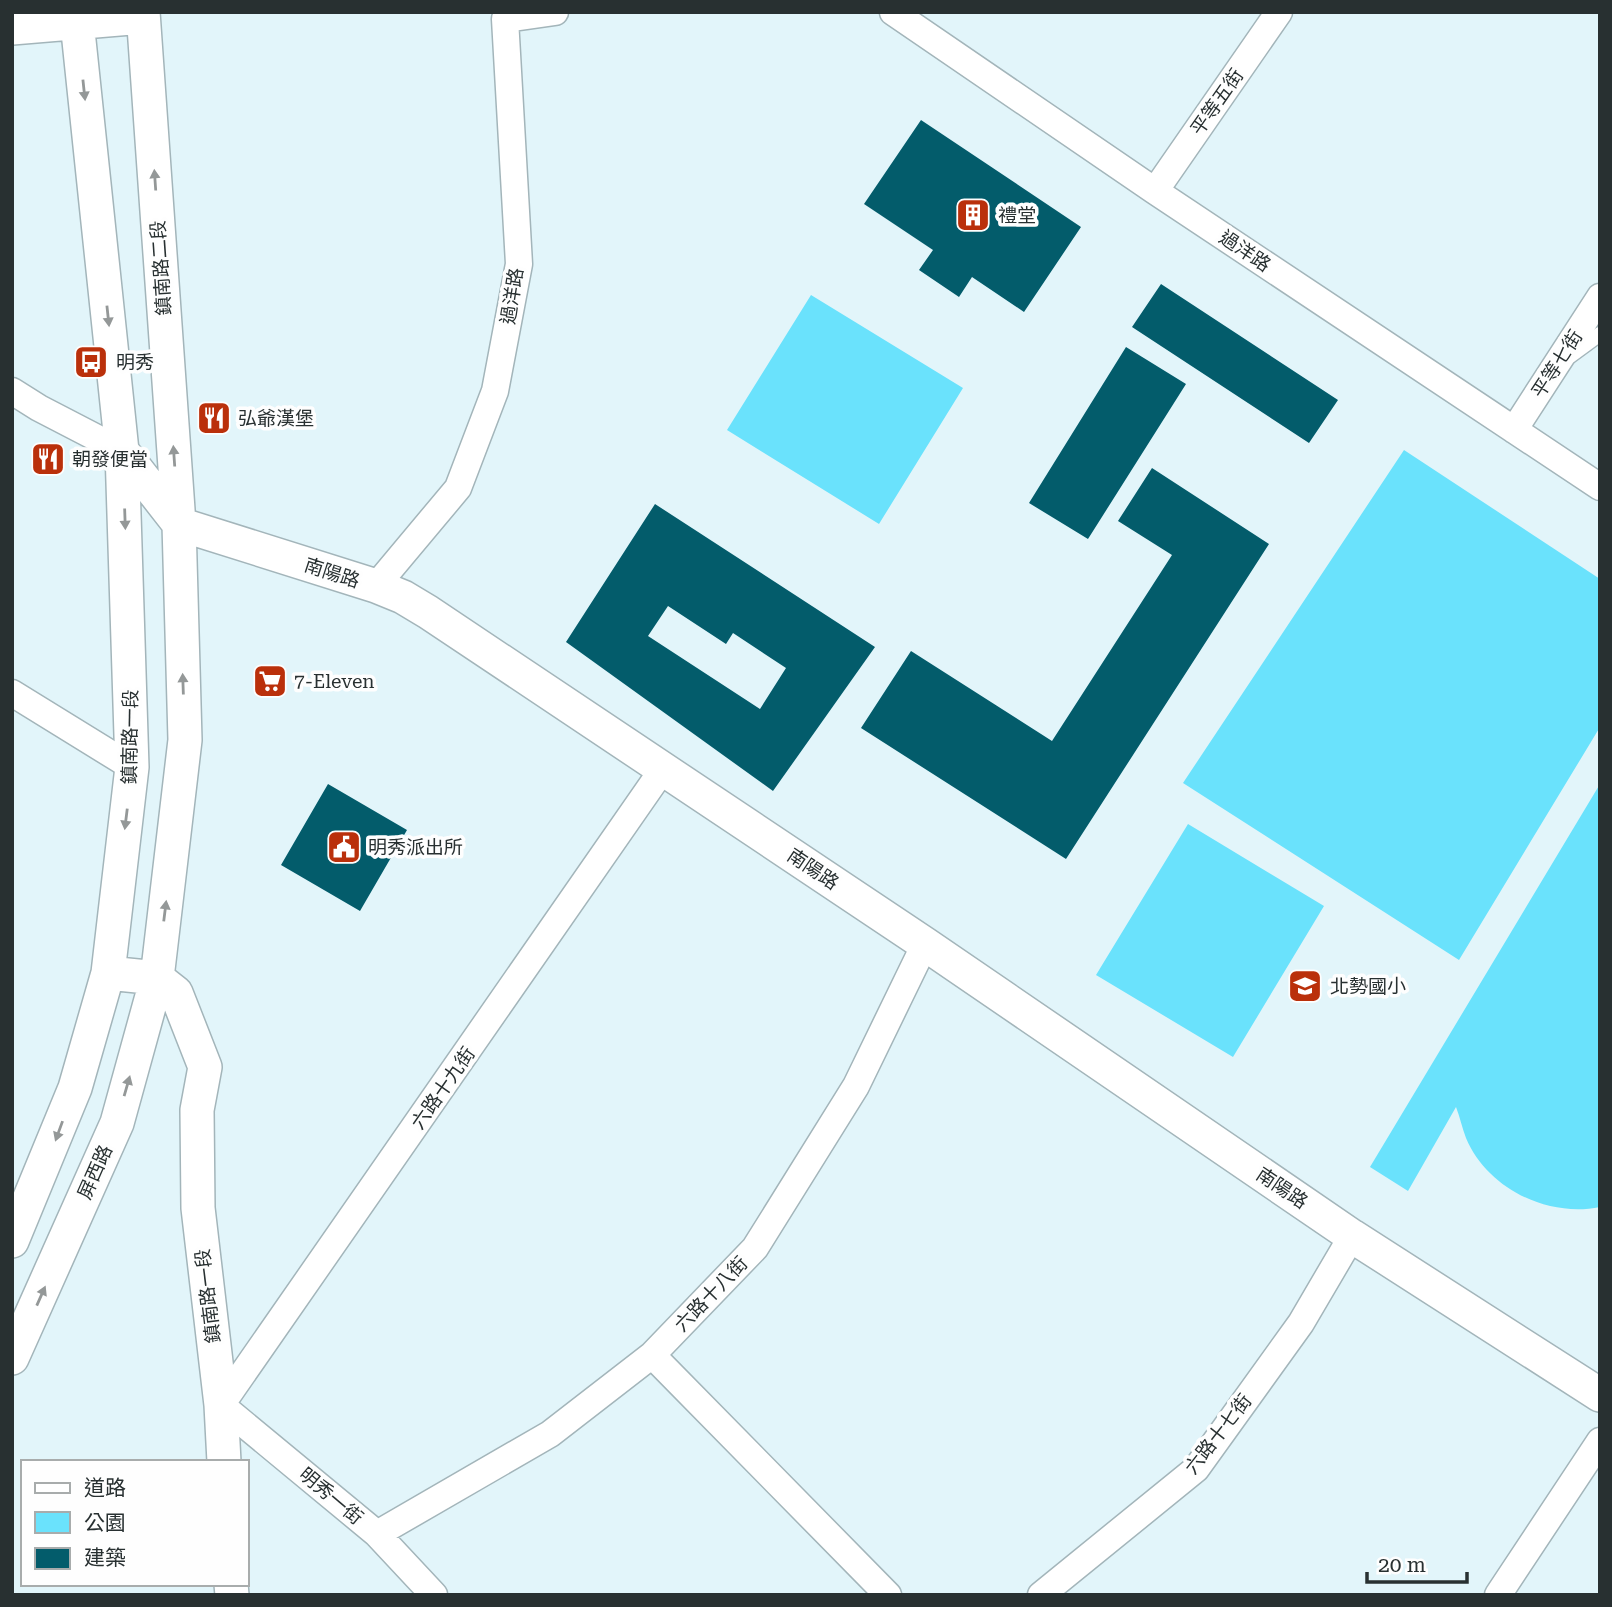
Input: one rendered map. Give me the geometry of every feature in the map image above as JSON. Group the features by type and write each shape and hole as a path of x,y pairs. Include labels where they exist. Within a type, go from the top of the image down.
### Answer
{"street":[{"name":"過洋路","path":"376,586 458,488 495,391 519,264 505,16 555,12"},
{"name":"過洋路","path":"893,12 1155,191 1600,487"},
{"name":"平等五街","path":"1155,191 1279,12"},
{"path":"12,28 76,17 143,15"},
{"name":"鎮南路二段","path":"143,15 179,524"},
{"path":"76,17 122,451"},
{"name":"平等七街","path":"1514,430 1600,297"},
{"path":"12,391 122,451 179,524 185,740 157,978 108,973 75,1088 12,1241"},
{"name":"鎮南路一段","path":"108,973 132,767 122,451"},
{"name":"南陽路","path":"179,524 376,586 403,597 428,612 925,944 1352,1236 1600,1395"},
{"path":"12,693 132,767"},
{"name":"六路十九街","path":"221,1405 663,769"},
{"name":"六路十八街","path":"377,1534 550,1434 652,1355 755,1248 856,1086 925,944"},
{"name":"鎮南路一段","path":"157,978 176,993 205,1068 197,1110 198,1208 221,1405 224,1460"},
{"name":"屏西路","path":"12,1358 117,1123 157,978"},
{"name":"六路十七街","path":"1041,1595 1196,1469 1301,1323 1352,1236"},
{"path":"652,1355 888,1595"},
{"name":"明秀一街","path":"221,1405 377,1534 434,1595"},
{"path":"1498,1595 1600,1441"}],"lane":[{"path":"1555,368 1600,334"}],"green space":[{"path":"811,295 963,388 879,524 727,430"},
{"path":"1404,450 1600,579 1600,727 1459,960 1183,783"},
{"path":"1600,784 1600,1207 1560,1208 1540,1203 1504,1185 1476,1156 1466,1138 1456,1107 1408,1191 1370,1167"},
{"path":"1188,824 1324,906 1233,1057 1096,975"}],"building":[{"name":"禮堂","path":"921,120 1081,227 1024,312 972,277 959,297 919,270 933,250 864,204"},
{"path":"1161,284 1338,400 1309,443 1132,327"},
{"path":"1126,347 1186,384 1088,539 1029,503"},
{"path":"1152,468 1269,544 1066,859 861,728 911,651 1052,741 1172,555 1118,521"},
{"path":"655,504 875,647 773,791 566,642","holes":["668,606 726,644 733,633 786,668 760,709 648,636"]},
{"name":"明秀派出所","path":"328,784 407,830 360,911 281,865"}],"place":[{"name":"禮堂","path":"973,215"},
{"name":"明秀","path":"91,362"},
{"name":"弘爺漢堡","path":"214,418"},
{"name":"朝發便當","path":"48,459"},
{"name":"7-Eleven","path":"270,681"},
{"name":"明秀派出所","path":"344,847"},
{"name":"北勢國小","path":"1305,986"}]}
